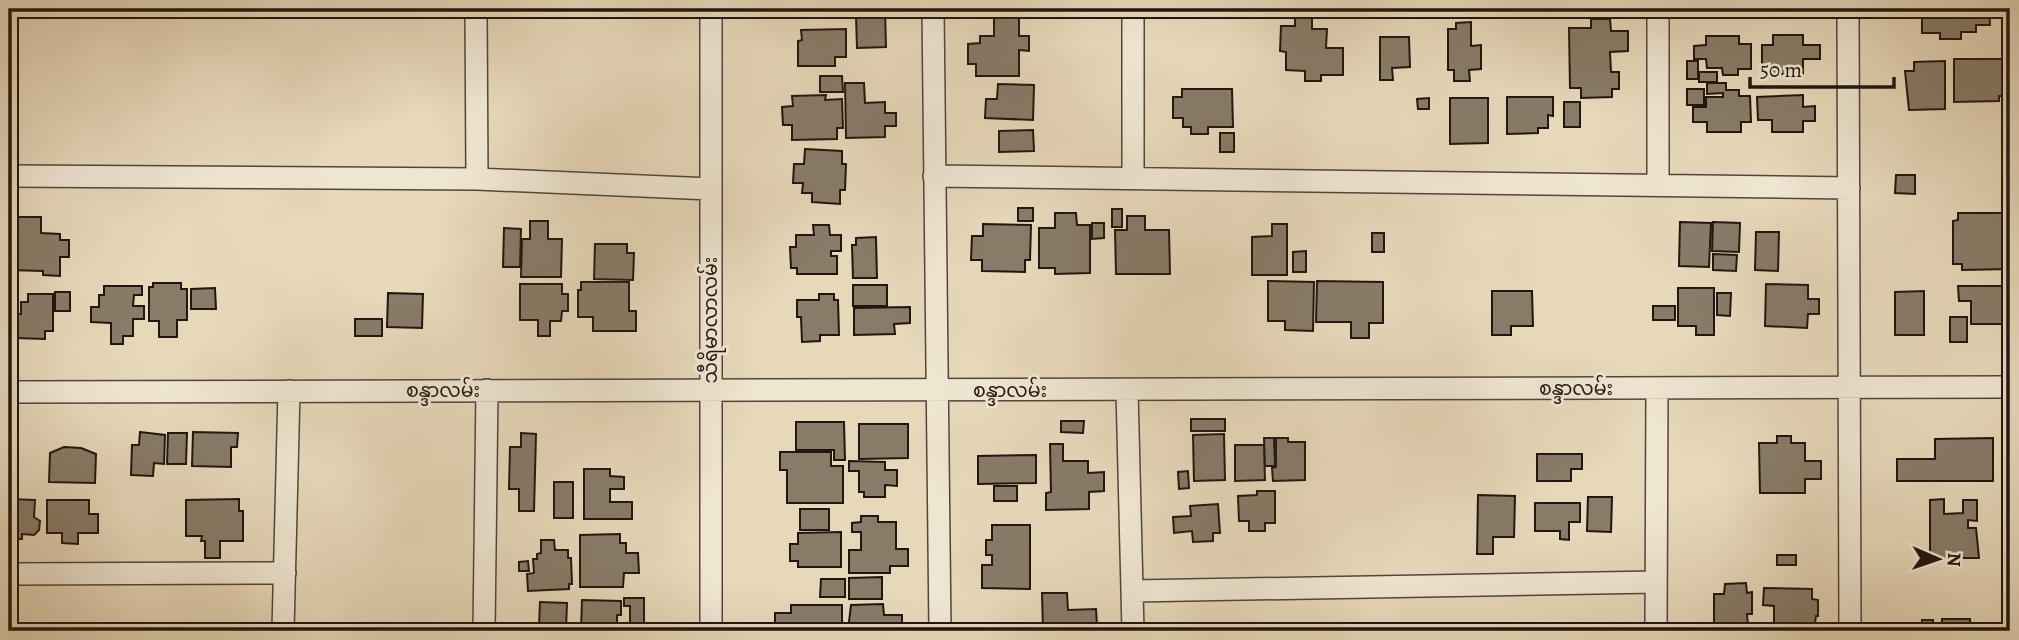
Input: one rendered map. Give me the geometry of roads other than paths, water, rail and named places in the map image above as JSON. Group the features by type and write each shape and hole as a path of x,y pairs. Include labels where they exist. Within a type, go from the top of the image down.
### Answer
{"street":[{"path":"476,9 477,179"},
{"name":"သီရိမာလာလမ်း","path":"711,9 711,631"},
{"path":"933,9 940,631"},
{"path":"1132,9 1133,178"},
{"path":"1658,9 1658,186"},
{"path":"1849,9 1850,631"},
{"path":"9,176 477,179 711,189"},
{"path":"934,176 1849,188"},
{"name":"စန္ဒာလမ်း","path":"9,392 2010,387"},
{"path":"1656,631 1657,388"},
{"path":"484,631 487,390"},
{"path":"1127,390 1133,631"},
{"path":"283,631 289,391"},
{"path":"9,574 285,573"},
{"path":"1133,591 1656,582"}]}
